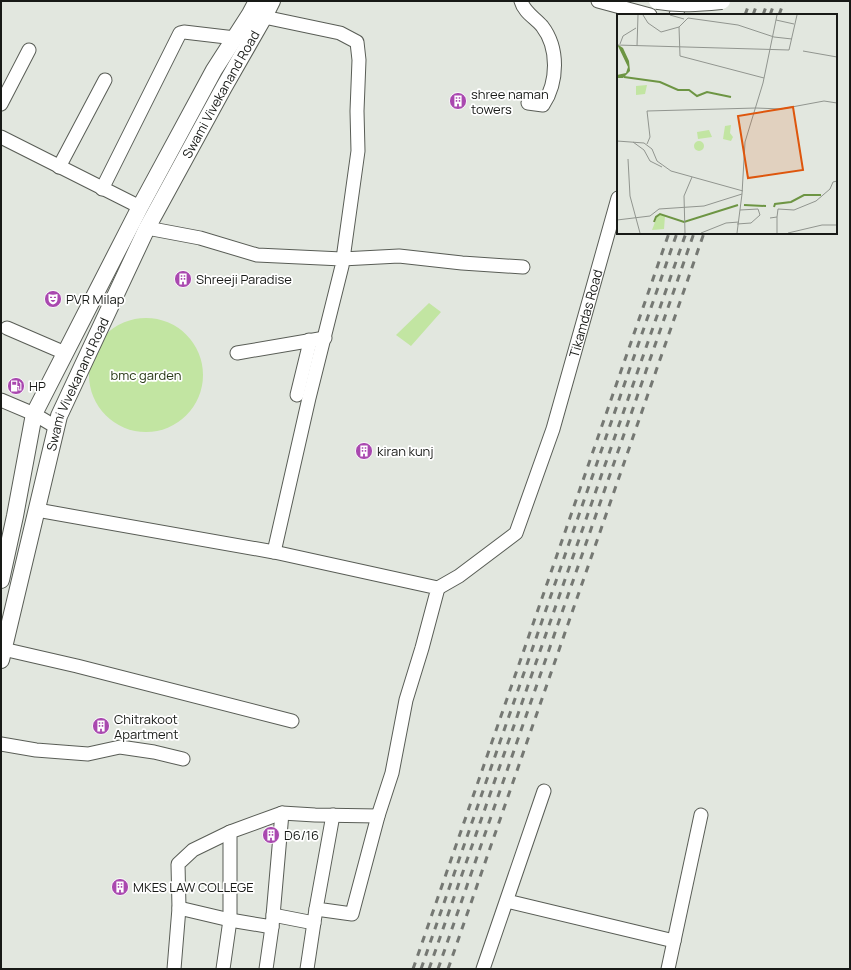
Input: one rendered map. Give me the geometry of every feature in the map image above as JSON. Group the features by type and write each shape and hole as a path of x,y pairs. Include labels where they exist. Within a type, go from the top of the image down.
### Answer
{"main road":[{"name":"Swami Vivekanand Road","path":"1,580 16,516 34,414 140,207 214,70 257,1"},
{"name":"Swami Vivekanand Road","path":"2,655 56,427 63,409 147,228 272,1"},
{"path":"657,1 670,3 692,3 722,1"}],"street":[{"path":"521,1 523,9 542,27 553,46 555,69 547,99 543,104 528,103"},
{"path":"598,1 646,14"},
{"path":"676,14 681,1"},
{"path":"264,17 340,33 357,42 359,60 357,111 358,151 342,259 300,396 274,552"},
{"path":"102,189 180,34 184,32 234,38"},
{"path":"1,104 29,50"},
{"path":"59,167 105,80"},
{"path":"1,137 140,207"},
{"name":"Tikamdas Road","path":"438,588 458,576 516,533 553,429 617,202"},
{"path":"147,228 200,238 257,255 342,259 399,256 462,263 523,266"},
{"path":"6,328 65,353"},
{"path":"237,353 316,344"},
{"path":"1,400 34,414 56,427"},
{"path":"37,510 274,552 438,588 406,700 392,773 378,816 352,914 316,909"},
{"path":"2,655 77,666 292,722"},
{"path":"1,744 36,750 88,754 120,747 154,752 183,759"},
{"path":"483,969 544,791"},
{"path":"174,969 179,908 178,864 193,850 230,832 282,813 378,816"},
{"path":"266,969 282,813"},
{"path":"307,969 333,815"},
{"path":"668,969 701,815"},
{"path":"223,969 230,920 230,832"},
{"path":"507,901 674,941"},
{"path":"179,908 230,920 314,923"}],"green space":[{"path":"429,303 441,312 411,346 396,335"},
{"name":"bmc garden","path":"146,318 168,322 187,334 199,353 203,375 199,397 187,416 168,428 146,432 124,428 105,416 93,397 89,375 93,353 105,334 124,322"}],"railway":[{"path":"745,14 750,1"},
{"path":"753,14 758,1"},
{"path":"763,14 768,1"},
{"path":"770,14 775,1"},
{"path":"779,14 784,1"},
{"path":"413,969 669,234"},
{"path":"421,969 677,234"},
{"path":"429,969 686,234"},
{"path":"438,969 694,234"},
{"path":"448,969 704,234"}],"place":[{"name":"shree naman towers","path":"458,101"},
{"name":"Shreeji Paradise","path":"183,279"},
{"name":"PVR Milap","path":"53,299"},
{"name":"HP","path":"16,386"},
{"name":"kiran kunj","path":"364,451"},
{"name":"Chitrakoot Apartment","path":"101,726"},
{"name":"D6/16","path":"271,835"},
{"name":"MKES LAW COLLEGE","path":"120,887"}]}
